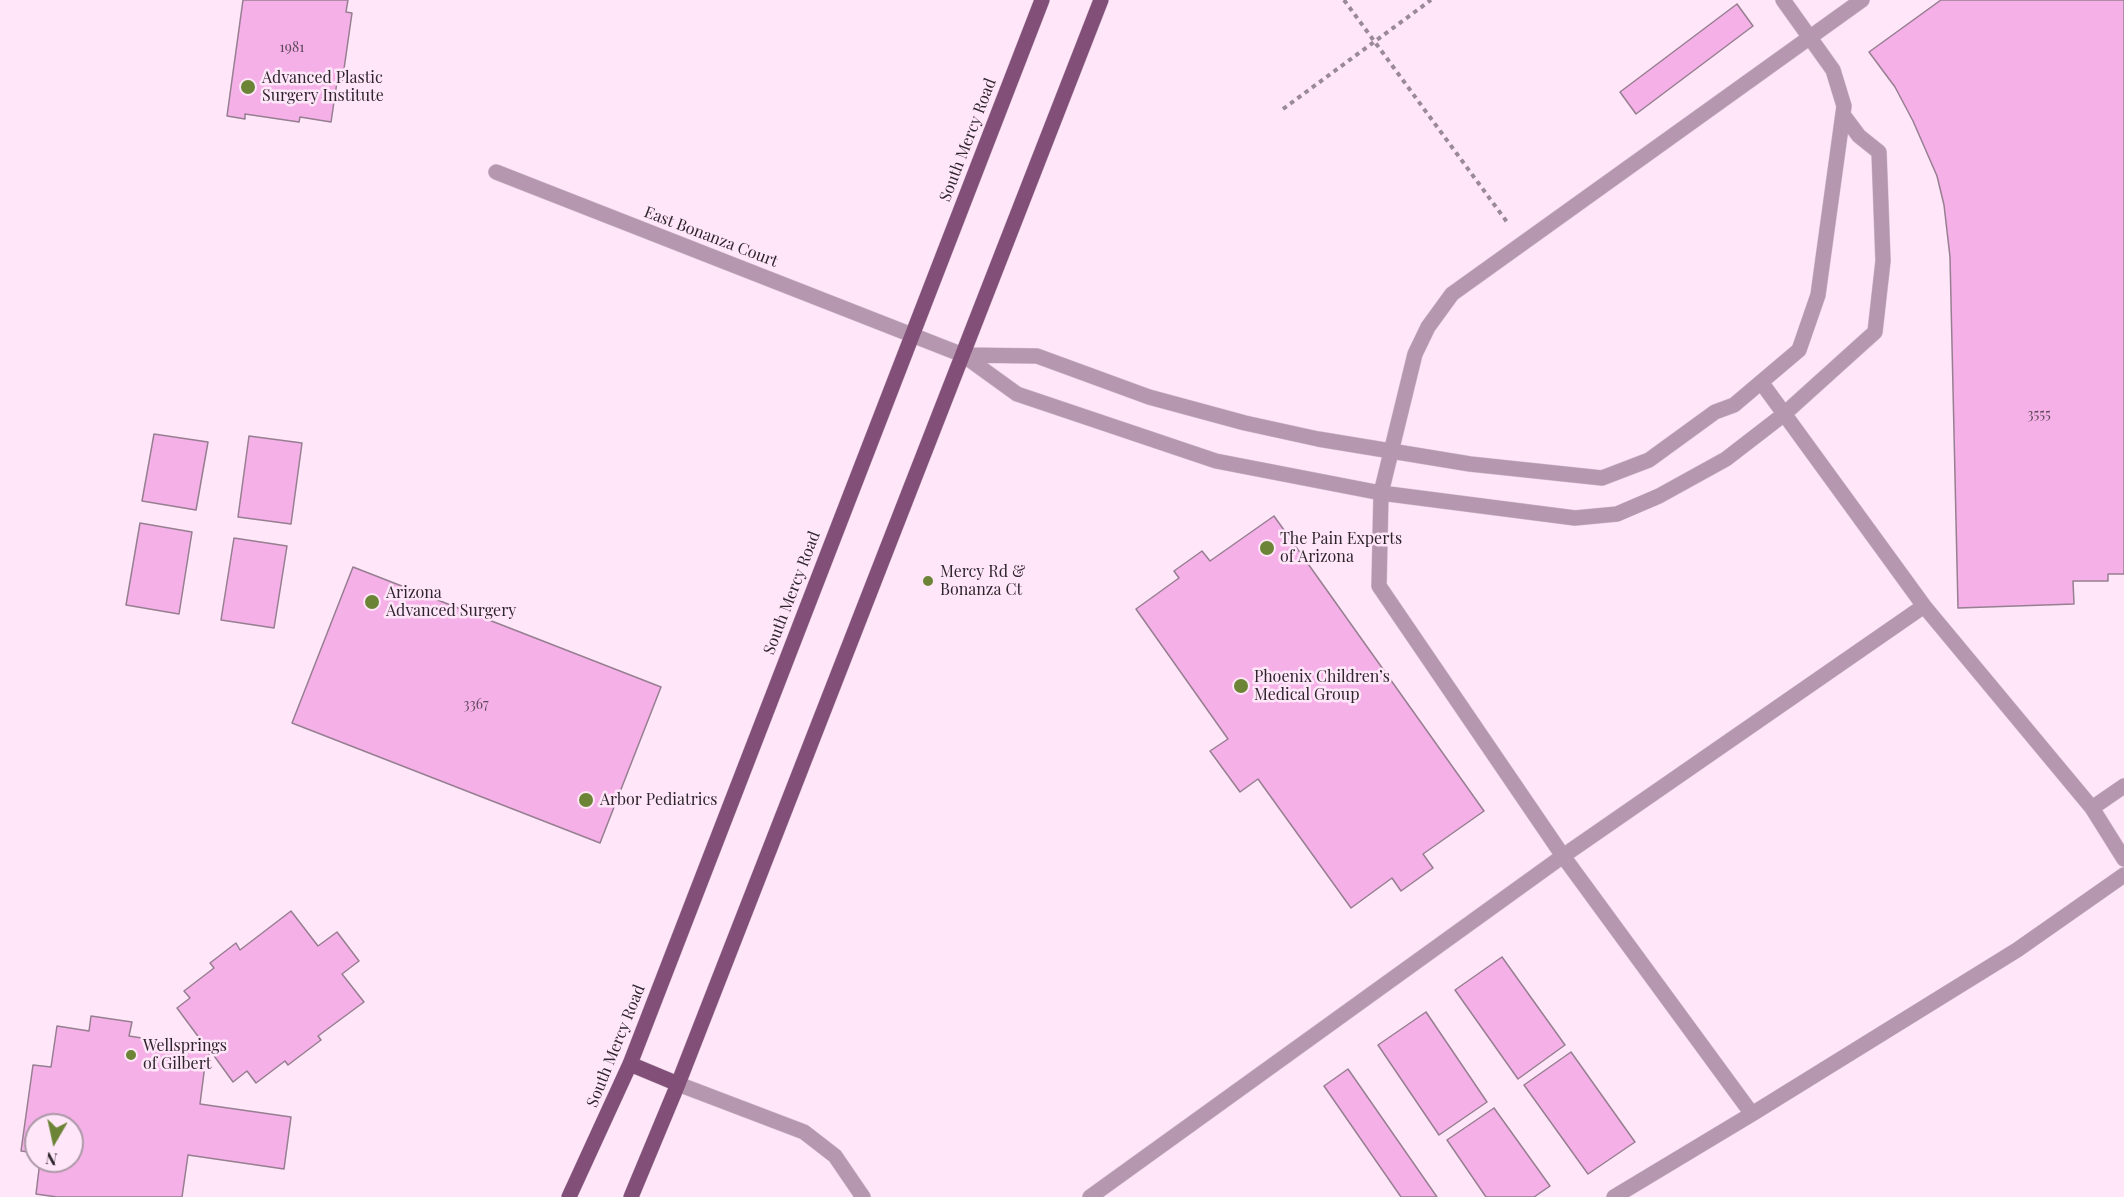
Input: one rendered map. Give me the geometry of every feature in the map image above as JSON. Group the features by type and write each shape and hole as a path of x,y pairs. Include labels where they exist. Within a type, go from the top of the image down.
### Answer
{"main road":[{"name":"South Mercy Road","path":"569,1197 630,1064 1042,0"},
{"path":"631,1197 678,1084 1101,0"},
{"path":"630,1064 678,1084"}],"street":[{"path":"963,355 1037,356 1149,397 1198,411 1318,439 1470,464 1602,478 1649,460 1715,412 1734,405 1799,350 1818,295 1844,116 1833,70 1783,0"},
{"path":"1752,1114 1563,856 1379,586 1381,493 1415,354 1428,327 1452,294 1862,0"},
{"path":"963,355 1017,394 1216,461 1381,493 1535,514 1575,518 1617,514 1659,496 1726,459 1783,415 1875,332 1883,261 1879,152 1859,136 1844,116"},
{"name":"East Bonanza Court","path":"496,172 963,355"},
{"path":"1761,382 1924,606 2092,808 2124,860"},
{"path":"1090,1197 1563,856 1924,606"},
{"path":"2092,808 2124,786"},
{"path":"1614,1197 1672,1164 2017,950 2124,875"},
{"path":"678,1084 804,1132 834,1156 863,1197"}],"path":[{"path":"1344,0 1507,222"},
{"path":"1283,109 1431,0"}],"building":[{"path":"243,0 348,0 346,12 352,13 342,83 337,82 331,122 300,117 299,122 245,114 245,119 227,116"},
{"path":"1941,0 2124,0 2124,574 2108,574 2108,581 2073,581 2074,604 1958,608 1950,257 1944,205 1937,176 1913,121 1895,87 1869,52"},
{"path":"1737,4 1753,26 1636,114 1620,92"},
{"path":"154,434 208,442 196,510 142,501"},
{"path":"249,436 302,443 291,524 238,517"},
{"path":"1274,516 1484,811 1423,854 1433,868 1401,891 1392,878 1351,908 1258,779 1240,792 1210,751 1228,739 1136,609 1179,578 1174,571 1202,551 1210,561"},
{"path":"140,523 192,532 179,614 126,605"},
{"path":"234,538 287,546 274,628 221,620"},
{"path":"353,567 661,687 600,843 292,723"},
{"name":"Wellsprings of Gilbert","path":"291,911 318,946 337,932 359,961 342,974 364,1002 318,1036 321,1040 288,1065 285,1061 256,1083 247,1071 233,1082 212,1053 206,1057 200,1104 291,1117 284,1169 188,1155 182,1197 57,1197 36,1194 39,1173 84,1173 84,1113 26,1113 33,1065 51,1067 57,1026 89,1031 91,1016 132,1022 129,1036 199,1047 203,1043 177,1008 190,998 184,991 214,968 210,963 236,943 240,950"},
{"path":"1502,957 1565,1045 1518,1079 1455,990"},
{"path":"1426,1012 1487,1102 1439,1135 1378,1045"},
{"path":"1571,1052 1635,1142 1588,1174 1524,1085"},
{"path":"1348,1069 1437,1197 1401,1197 1324,1086"},
{"path":"1494,1108 1550,1186 1534,1197 1486,1197 1447,1140"},
{"name":"Wellsprings of Gilbert","path":"24,1130 24,1151 21,1151"}],"place":[{"name":"Advanced Plastic Surgery Institute","path":"248,87"},
{"name":"The Pain Experts of Arizona","path":"1267,548"},
{"name":"Mercy Rd & Bonanza Ct","path":"928,581"},
{"name":"Arizona Advanced Surgery","path":"372,602"},
{"name":"Phoenix Children’s Medical Group","path":"1241,686"},
{"name":"Arbor Pediatrics","path":"586,800"},
{"name":"Wellsprings of Gilbert","path":"131,1055"}]}
